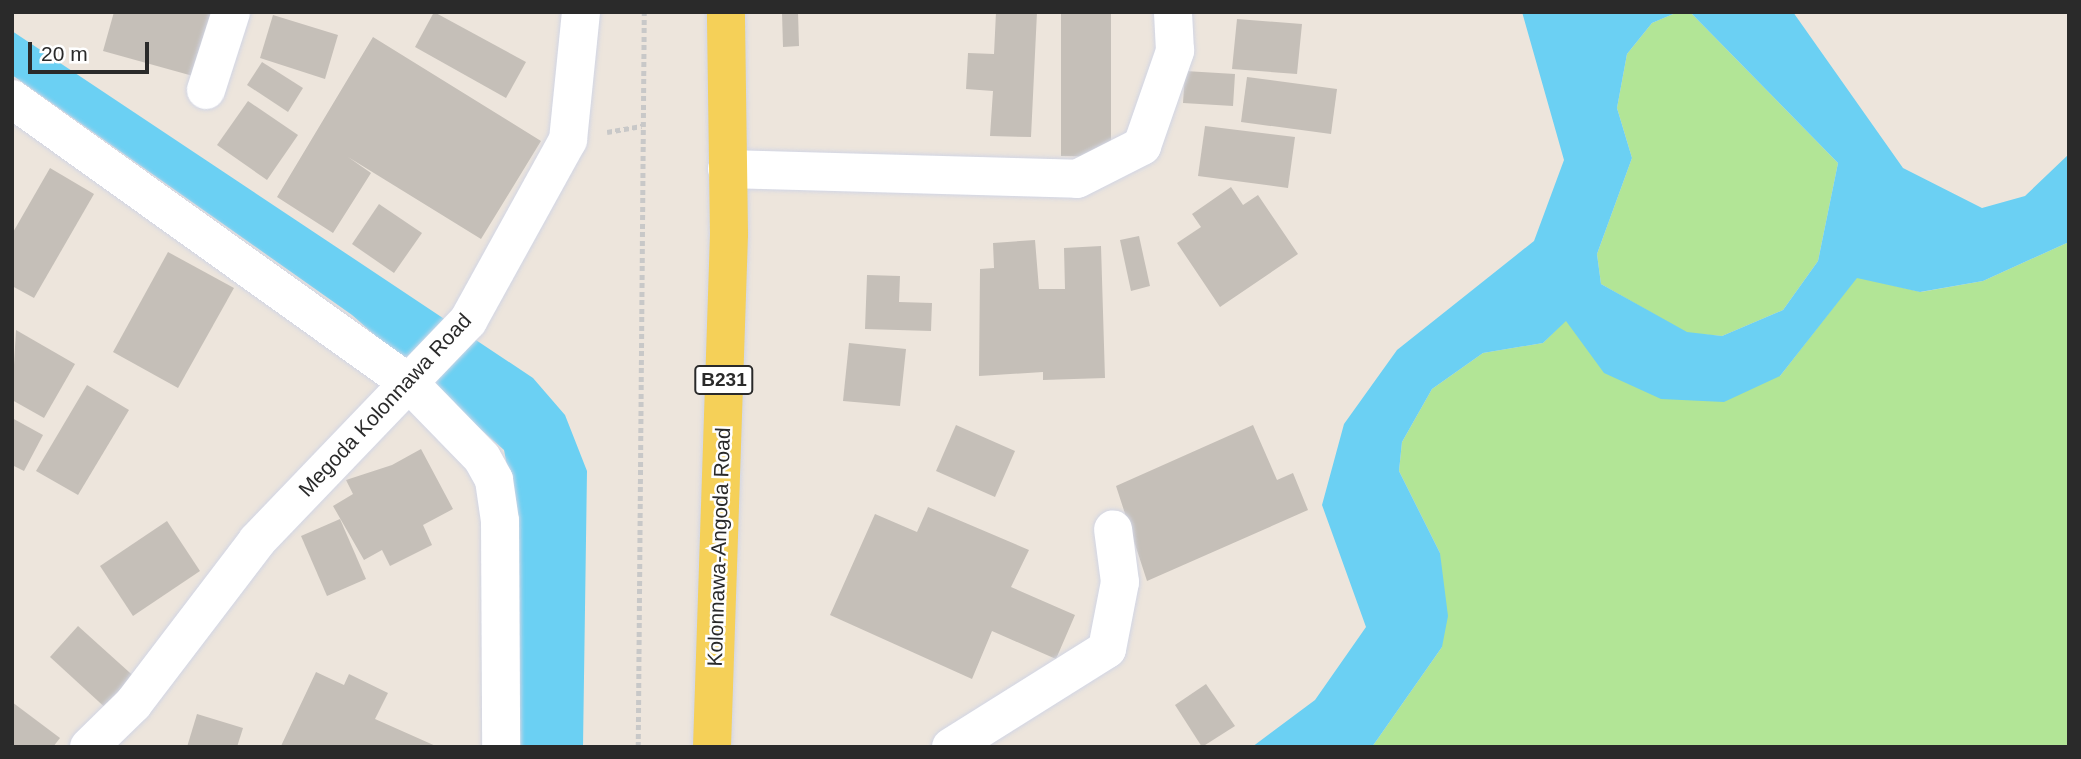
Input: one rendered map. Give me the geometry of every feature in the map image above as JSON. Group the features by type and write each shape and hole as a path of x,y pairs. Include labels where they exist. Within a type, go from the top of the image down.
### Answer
{"main road":[{"name":"Kolonnawa-Angoda Road","path":"712,747 729,234 726,12"}],"street":[{"path":"206,90 231,12"},
{"name":"Megoda Kolonnawa Road","path":"89,747 133,704 257,541 468,321 568,140 581,12"},
{"path":"727,169 1077,179 1142,146 1175,51 1173,12"},
{"path":"12,99 410,384 482,458 494,480 500,521 500,747"},
{"path":"951,747 1107,649 1120,582 1113,529"}],"path":[{"path":"638,747 644,12"}],"green space":[{"path":"1678,12 1690,12 1838,163 1818,261 1783,310 1722,336 1687,333 1601,284 1597,254 1632,158 1617,108 1627,54 1652,23"},
{"path":"2069,242 2069,747 1372,747 1442,647 1440,553 1399,471 1402,442 1432,389 1483,353 1543,343 1566,320 1780,376 1857,277 1921,292 1983,281"}],"water":[{"path":"1522,12 1678,12 1652,23 1627,54 1617,108 1632,158 1597,254 1601,284 1687,332 1722,336 1783,310 1818,261 1838,163 1690,12 1793,12 1903,168 1982,208 2025,196 2069,154 2069,242 1983,281 1920,292 1857,278 1780,376 1724,402 1661,399 1604,373 1566,321 1543,343 1483,353 1432,389 1402,442 1399,471 1440,553 1448,616 1442,647 1372,747 1252,747 1315,700 1366,627 1322,505 1344,424 1397,350 1534,241 1564,160"},
{"path":"12,31 533,378 565,415 587,471 583,747 514,747 518,525 504,450 352,315 12,75"}],"building":[{"path":"114,12 211,12 193,76 103,51"},
{"path":"434,12 526,62 506,98 415,47"},
{"path":"782,12 798,12 799,46 783,47"},
{"path":"996,12 1037,12 1031,137 990,136 993,91 966,89 968,53 994,54"},
{"path":"1061,12 1111,12 1111,157 1061,156"},
{"path":"273,15 338,35 325,79 260,58"},
{"path":"1237,19 1302,24 1297,74 1232,69"},
{"path":"373,37 541,141 481,239 348,157 371,173 333,233 277,197"},
{"path":"262,62 303,88 288,112 247,85"},
{"path":"1185,71 1235,74 1233,106 1183,103"},
{"path":"1247,77 1337,89 1331,134 1241,122"},
{"path":"248,101 298,135 267,180 217,145"},
{"path":"1205,126 1295,137 1288,188 1198,176"},
{"path":"50,168 94,194 34,298 12,286 12,234"},
{"path":"1231,187 1243,205 1258,195 1298,254 1220,307 1177,243 1201,227 1192,214"},
{"path":"379,204 422,233 394,273 352,244"},
{"path":"1139,236 1150,286 1131,291 1120,240"},
{"path":"1035,240 1039,289 1065,289 1064,248 1101,246 1105,378 1043,380 1043,372 979,376 980,269 994,268 993,243"},
{"path":"168,252 234,288 178,388 113,352"},
{"path":"867,275 900,276 899,302 932,303 931,331 865,329"},
{"path":"16,330 75,364 44,418 12,400"},
{"path":"849,343 906,349 900,406 843,401"},
{"path":"87,385 129,410 78,495 36,471"},
{"path":"12,418 43,435 24,471 12,465"},
{"path":"956,425 1015,451 995,497 936,471"},
{"path":"1253,425 1277,480 1293,473 1308,510 1147,581 1116,486"},
{"path":"421,449 453,509 423,525 432,545 390,566 382,550 364,560 333,506 353,494 346,480 392,465"},
{"path":"928,507 1029,550 1011,587 1075,615 1056,659 992,631 972,679 830,615 875,514 917,532"},
{"path":"340,519 366,579 327,596 301,536"},
{"path":"167,521 200,571 133,616 100,566"},
{"path":"78,626 139,681 110,712 50,657"},
{"path":"316,672 344,685 349,674 388,693 375,719 438,747 281,746"},
{"path":"1206,684 1235,726 1202,747 1175,705"},
{"path":"12,702 60,738 53,747 12,747"},
{"path":"197,714 243,728 237,747 187,747"}]}
